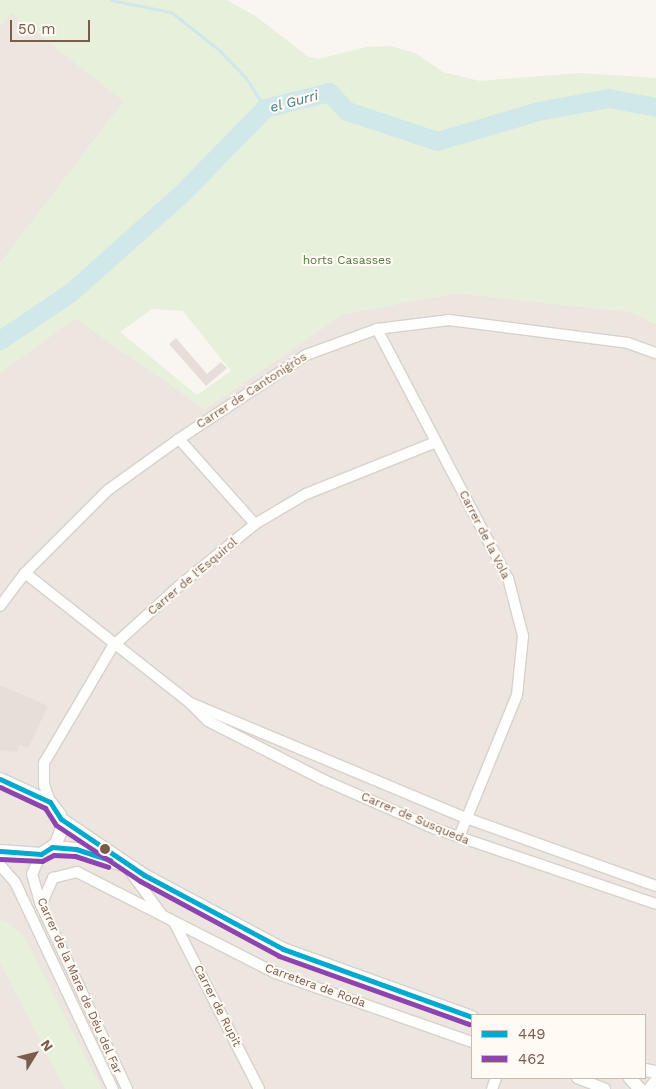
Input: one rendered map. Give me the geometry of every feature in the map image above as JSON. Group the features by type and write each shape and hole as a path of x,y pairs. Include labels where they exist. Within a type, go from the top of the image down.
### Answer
{"street":[{"name":"Carrer de Cantonigròs","path":"0,606 25,574 108,490 179,439 306,355 377,329 449,320 486,323 628,343 656,354"},
{"name":"Carrer de la Vola","path":"377,329 508,578 522,636 517,695 459,837"},
{"path":"179,439 255,524"},
{"name":"Carrer de l'Esquirol","path":"50,802 44,786 44,763 113,646 255,524 306,494 436,442"},
{"name":"Carrer de Susqueda","path":"25,574 113,646 190,703 208,721 318,777 459,837 656,904"},
{"name":"Carrer de Susqueda","path":"190,703 466,818 656,886"},
{"path":"0,779 50,802 61,819 144,875"},
{"path":"47,851 61,833 61,819"},
{"path":"0,851 76,849 144,875 283,949 471,1017"},
{"name":"Carrer de la Mare de Déu del Far","path":"47,851 32,874 40,905 126,1089"},
{"name":"Carrer de la Mare de Déu del Far","path":"0,865 15,882 114,1089"},
{"name":"Carretera de Roda","path":"127,867 163,916"},
{"name":"Carretera de Roda","path":"40,905 53,878 77,872 275,973 471,1042"},
{"name":"Carrer de Rupit","path":"174,922 259,1089"},
{"path":"579,1079 604,1089"},
{"path":"631,1079 640,1089"},
{"path":"650,1089 656,1081"}],"shaded area":[{"path":"11,12 124,101 0,264 0,26"},
{"path":"456,293 631,312 656,324 656,1089 0,1089 0,373 75,318 205,409 343,314"}],"green space":[{"name":"horts Casasses","path":"0,0 227,0 257,17 307,56 318,59 367,47 390,46 415,53 443,72 480,81 581,73 656,78 656,324 631,312 456,293 343,314 205,409 75,318 0,373 0,264 124,101 11,13 0,26","holes":["152,309 183,311 231,371 197,395 120,332"]},
{"path":"0,920 6,921 25,937 102,1089 65,1089 0,963"}],"building":[{"path":"176,338 207,374 221,362 227,368 206,386 169,344"},
{"path":"0,685 48,706 28,748 20,745 17,752 0,750"}],"waterway":[{"path":"111,0 171,12 219,50 246,78 265,108"},
{"name":"el Gurri","path":"0,340 71,292 181,194 265,108 329,92 347,111 437,141 538,111 608,98 656,107"}],"transit line":[{"name":"449","path":"0,779 50,802 61,819 144,875 283,949 471,1017"},
{"name":"462","path":"0,787 45,808 56,825 140,881 279,956 469,1024"},
{"name":"449","path":"0,851 41,854 52,847 76,849 110,860"},
{"name":"462","path":"0,859 42,861 54,855 75,856 108,867"}]}
